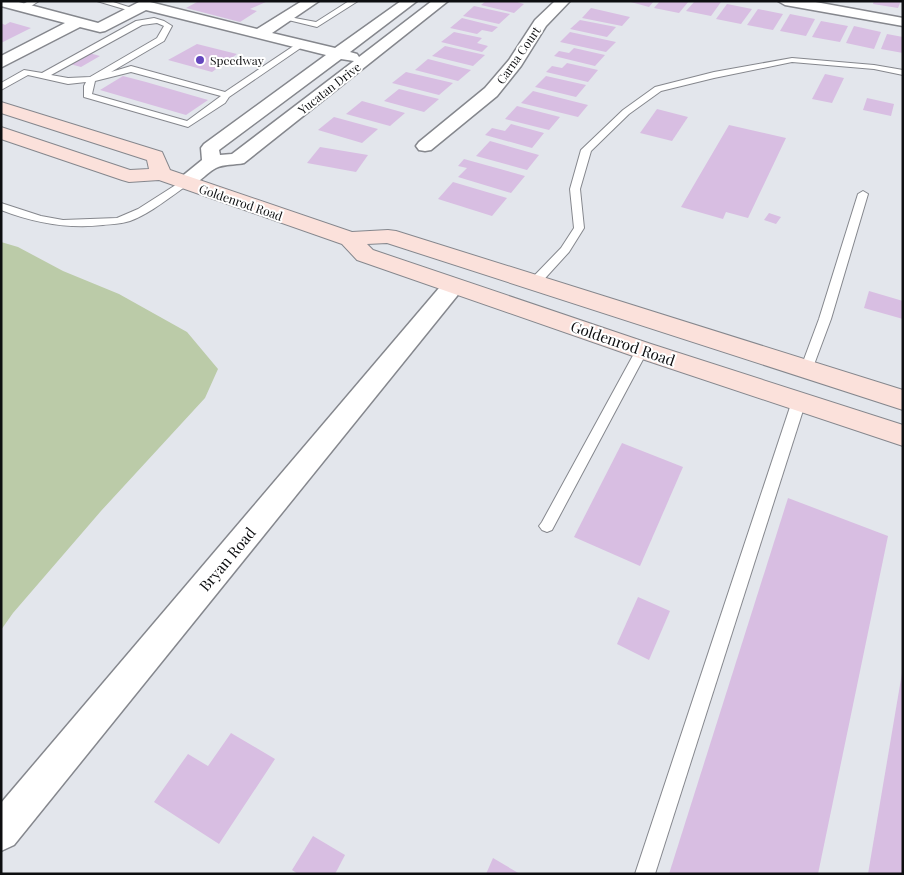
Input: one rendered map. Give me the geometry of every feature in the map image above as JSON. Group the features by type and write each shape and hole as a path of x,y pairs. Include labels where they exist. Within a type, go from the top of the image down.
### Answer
{"main road":[{"path":"1,107 155,156 161,174"},
{"name":"Goldenrod Road","path":"1,133 129,176 161,174 350,239 388,236 903,400"},
{"name":"Goldenrod Road","path":"350,239 365,255 390,264 903,436"},
{"path":"390,264 426,260 505,287 526,288 534,283"}],"street":[{"path":"259,34 312,1"},
{"name":"Yucatan Drive","path":"212,162 210,148 410,1"},
{"name":"Yucatan Drive","path":"185,182 212,162 237,159 440,1"},
{"name":"Carna Court","path":"425,146 491,92 515,63 540,23 563,1"},
{"path":"785,1 903,22"},
{"path":"1,2 100,28 142,5 364,60"},
{"path":"2,62 78,22"},
{"name":"Bryan Road","path":"1,832 453,286"}],"lane":[{"path":"22,8 35,1"},
{"path":"101,1 142,5"},
{"path":"284,18 317,25 354,1"},
{"path":"47,77 138,23 153,20 160,21 168,26 163,32 162,40 92,79 88,86 87,94 188,124 222,101 226,95 301,44"},
{"path":"94,54 124,37 128,29"},
{"path":"534,283 565,250 578,228 575,189 586,150 626,112 658,89 714,75 792,60 874,67 903,73"},
{"path":"47,77 74,65"},
{"path":"1,87 27,72 68,81 92,79 131,69 226,95"},
{"path":"146,82 156,76"},
{"path":"168,88 178,82"},
{"path":"192,96 203,88"},
{"path":"112,102 122,96"},
{"path":"134,109 144,103"},
{"path":"161,116 170,110"},
{"path":"1,206 34,219 60,224 92,224 124,220 146,209 185,182"},
{"path":"806,370 825,319 863,194"},
{"path":"548,526 642,350"},
{"path":"645,874 799,401"}],"green space":[{"path":"1,242 18,247 63,271 119,294 187,332 218,369 205,398 101,511 13,613 1,630"}],"building":[{"path":"199,1 268,1 250,9 257,11 240,22 186,8"},
{"path":"486,1 514,1 524,4 514,13 481,5"},
{"path":"627,1 654,1 649,7"},
{"path":"660,1 689,1 679,13 654,8"},
{"path":"695,1 721,2 711,16 686,11"},
{"path":"874,1 901,1 898,8 873,4"},
{"path":"727,4 752,9 741,24 716,19"},
{"path":"474,6 510,14 499,24 463,16"},
{"path":"591,8 630,17 622,26 582,18"},
{"path":"758,9 783,14 773,30 747,25"},
{"path":"790,14 815,19 806,36 780,31"},
{"path":"462,18 498,27 492,32 482,30 477,34 450,28"},
{"path":"580,20 616,27 607,37 570,29"},
{"path":"821,21 848,26 840,42 812,37"},
{"path":"10,22 31,28 1,43 1,23 5,25"},
{"path":"854,26 881,32 874,49 846,43"},
{"path":"454,32 482,38 477,43 488,46 482,52 441,42"},
{"path":"570,32 616,42 606,52 560,42"},
{"path":"887,34 903,37 903,53 881,49"},
{"path":"197,44 237,54 212,72 168,60"},
{"path":"445,46 485,55 473,66 432,56"},
{"path":"574,48 605,55 595,66 554,56 559,51 569,53"},
{"path":"89,53 100,56 81,67 70,64"},
{"path":"428,59 471,70 458,81 415,70"},
{"path":"567,63 598,70 588,82 546,72 552,66 562,68"},
{"path":"406,72 453,83 439,95 392,83"},
{"path":"825,74 844,78 832,103 812,99"},
{"path":"123,76 208,100 186,115 100,90"},
{"path":"546,76 586,85 576,97 535,87"},
{"path":"399,89 439,99 424,112 384,101"},
{"path":"533,91 588,105 578,117 521,103"},
{"path":"867,98 894,104 891,116 863,110"},
{"path":"362,101 405,113 390,126 346,114"},
{"path":"517,106 560,117 549,130 505,119"},
{"path":"657,109 688,117 672,141 640,133"},
{"path":"334,117 378,129 362,143 318,130"},
{"path":"511,124 544,133 532,148 485,135 492,128 505,131"},
{"path":"729,125 786,138 748,218 726,212 723,219 681,207"},
{"path":"490,141 539,155 527,170 476,156"},
{"path":"320,147 368,155 356,172 307,163"},
{"path":"464,159 525,176 511,193 458,177 467,168 458,166"},
{"path":"453,182 507,198 492,216 438,199"},
{"path":"769,213 781,217 776,224 764,220"},
{"path":"869,291 903,301 903,319 864,308"},
{"path":"622,443 683,467 640,566 574,537"},
{"path":"788,498 888,536 818,874 669,874"},
{"path":"638,597 670,611 649,660 617,644"},
{"path":"902,673 903,874 868,874"},
{"path":"231,733 275,759 219,844 154,802 188,754 208,766"},
{"path":"313,836 345,855 335,874 298,874 292,870"},
{"path":"493,858 520,874 486,874"}],"place":[{"name":"Speedway","path":"200,60"}]}
